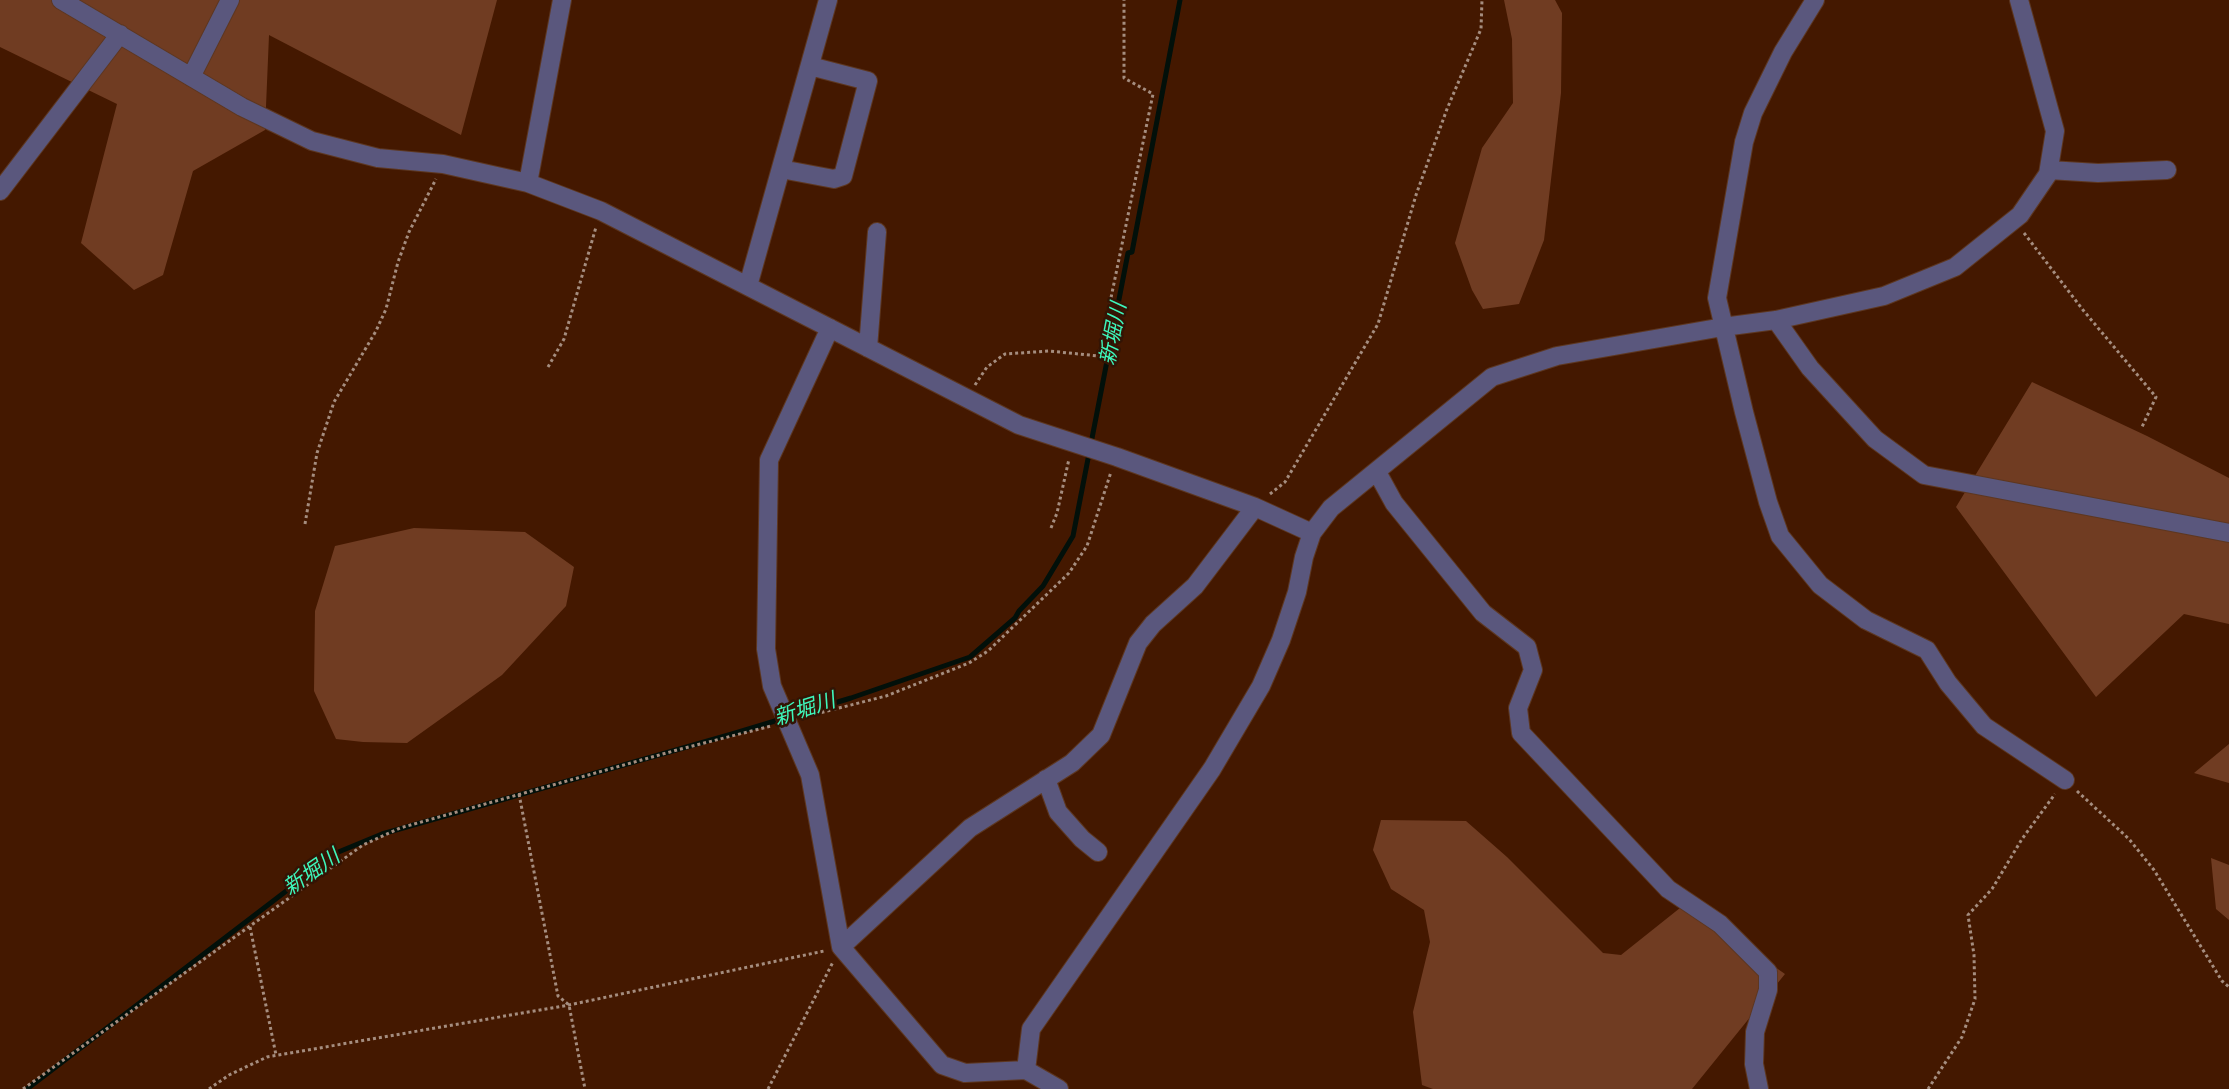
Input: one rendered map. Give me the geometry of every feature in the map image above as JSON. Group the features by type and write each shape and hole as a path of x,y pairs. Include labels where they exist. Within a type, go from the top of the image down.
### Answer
{"street":[{"path":"61,0 242,107 312,141 378,158 442,164 528,183 601,211 1019,425 1117,456 1255,507 1312,534"},
{"path":"191,77 230,0"},
{"path":"528,183 562,0"},
{"path":"748,286 828,0"},
{"path":"1815,0 1783,52 1753,112 1744,141 1717,298 1768,502 1780,537 1820,585 1866,620 1927,650 1948,683 1984,726 2065,780"},
{"path":"1026,1070 1031,1029 1212,769 1261,686 1284,631 1312,534 1331,508 1492,377 1557,356 1776,320 1884,296 1955,267 2020,215 2049,170 2055,131 2019,0"},
{"path":"0,191 120,34"},
{"path":"781,169 834,179 843,176 868,81 810,66"},
{"path":"2049,170 2098,173 2167,170"},
{"path":"868,348 877,232"},
{"path":"1776,320 1810,368 1875,439 1924,475 2229,533"},
{"path":"830,328 769,460 766,649 772,686 810,775 840,947 942,1065 965,1072 1026,1070 1059,1089"},
{"path":"1377,472 1394,503 1483,613 1527,647 1533,670 1518,708 1521,733 1668,889 1720,924 1768,972 1768,990 1755,1032 1754,1064 1759,1089"},
{"path":"840,947 970,828 1072,763 1101,735 1138,643 1153,624 1196,585 1255,507"},
{"path":"1046,779 1058,812 1082,839 1098,852"}],"path":[{"path":"966,398 987,367 1005,354 1049,351 1099,356 1153,94 1124,78 1125,0"},
{"path":"1255,507 1285,482 1378,324 1416,195 1447,109 1481,29 1482,0"},
{"path":"305,524 317,453 334,402 376,331 386,309 398,262 409,232 442,164"},
{"path":"548,367 564,339 601,211"},
{"path":"2014,220 2083,310 2156,397 2142,427"},
{"path":"1052,528 1072,442"},
{"path":"23,1089 363,845 400,828 677,750 886,696 969,663 988,651 1069,573 1087,546 1117,456"},
{"path":"1928,1089 1962,1037 1974,999 1974,954 1968,915 1992,889 2022,839 2065,780 2129,839 2154,870 2222,981 2229,987"},
{"path":"519,794 558,996 569,1005 585,1089"},
{"path":"250,927 276,1056"},
{"path":"209,1089 229,1075 267,1057 569,1005 840,947"},
{"path":"768,1089 840,947"}],"shaded area":[{"path":"0,0 497,0 461,135 269,35 265,130 193,171 163,275 134,290 81,243 117,104 0,47"},
{"path":"1504,0 1555,0 1562,13 1561,93 1544,240 1519,304 1483,309 1472,290 1455,243 1482,148 1513,103 1512,39"},
{"path":"2032,382 2147,436 2229,478 2229,624 2184,614 2096,697 1956,507"},
{"path":"414,528 525,532 574,567 566,606 502,675 407,743 336,739 314,691 315,611 335,546"},
{"path":"2229,744 2229,783 2194,773"},
{"path":"1381,820 1466,821 1507,857 1603,953 1621,955 1685,904 1785,974 1692,1089 1433,1089 1422,1085 1413,1012 1430,942 1424,910 1391,889 1373,850"},
{"path":"2211,858 2229,865 2229,920 2216,909"}],"waterway":[{"name":"新堀川","path":"27,1089 336,853 382,834 732,734 851,698 970,657 1015,618 1043,586 1073,536 1128,253 1132,252 1180,0"}]}
